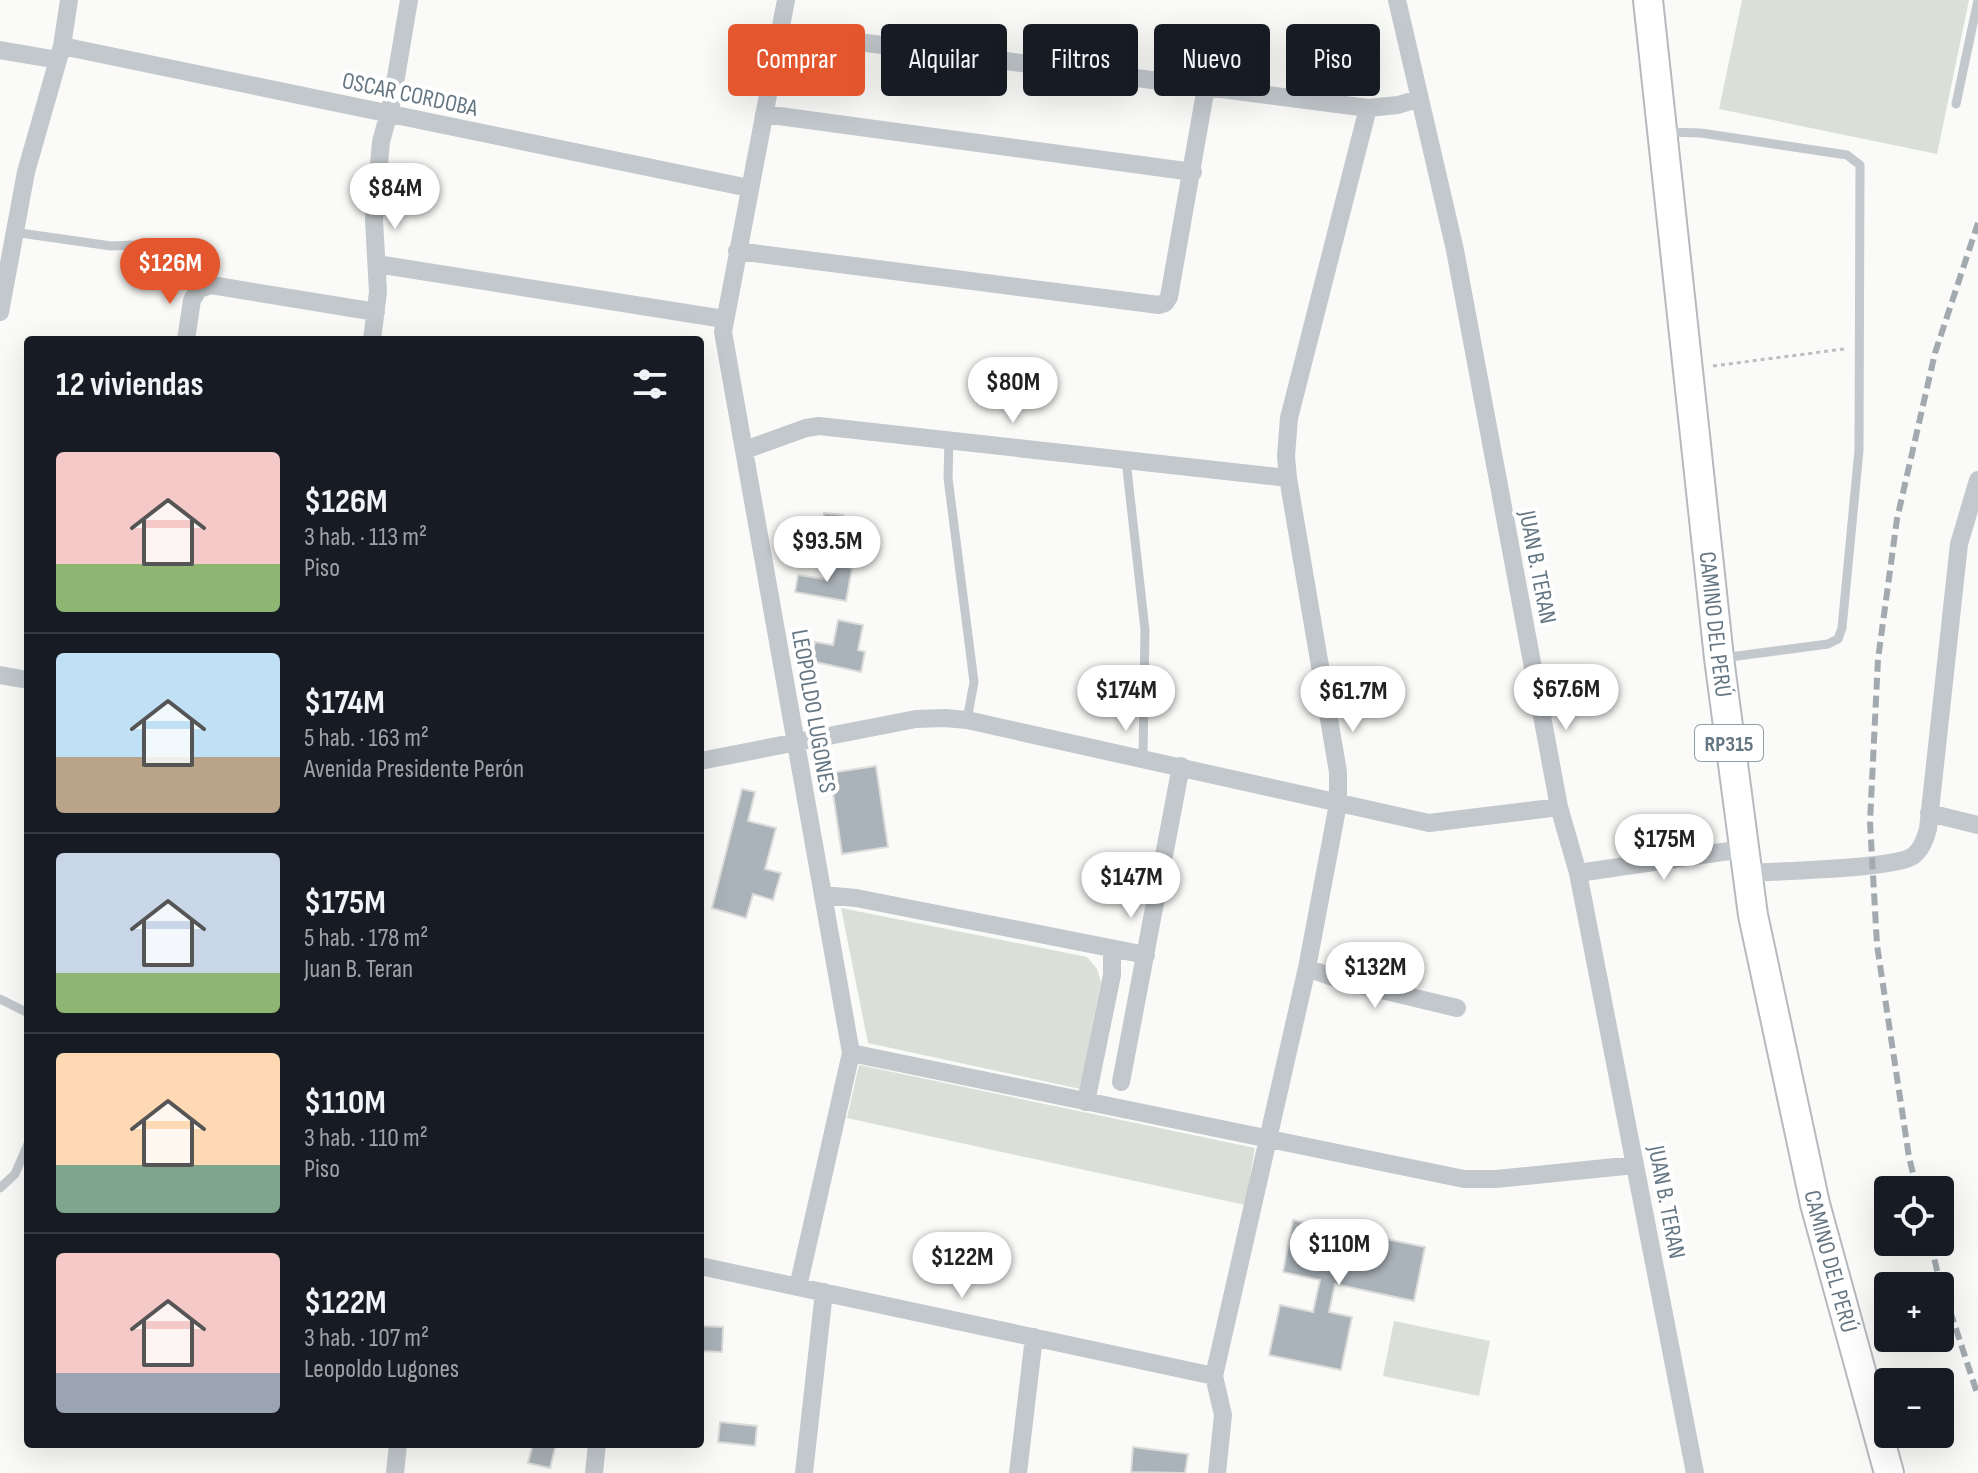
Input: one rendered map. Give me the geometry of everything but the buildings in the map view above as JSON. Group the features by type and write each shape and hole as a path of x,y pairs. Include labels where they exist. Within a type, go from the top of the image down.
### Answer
{"main road":[{"name":"CAMINO DEL PERÚ","path":"1648,0 1719,658 1753,915 1815,1204 1889,1473"}],"street":[{"path":"1,301 33,141 60,53 69,0"},
{"path":"373,336 378,292 374,220 381,142 409,0"},
{"name":"LEOPOLDO LUGONES","path":"782,24 786,0"},
{"name":"JUAN B. TERAN","path":"1397,0 1455,250 1559,807 1578,873 1695,1473"},
{"path":"865,43 1154,80"},
{"name":"OSCAR CORDOBA","path":"0,50 60,53 388,114 749,188"},
{"path":"1270,95 1368,108 1418,99"},
{"name":"LEOPOLDO LUGONES","path":"768,96 724,319 724,345 851,1053 798,1287"},
{"path":"737,251 1159,305 1169,297 1205,96"},
{"path":"1217,1473 1223,1415 1214,1376 1307,968 1338,804 1338,772 1286,456 1292,400 1368,108"},
{"path":"764,114 1193,172"},
{"path":"377,264 724,319"},
{"path":"187,336 192,300 199,289 211,285 376,312"},
{"path":"745,450 819,426 1288,478"},
{"path":"1578,873 1745,861 1873,865 1912,857 1923,845 1929,813 1959,544 1978,480"},
{"path":"0,675 24,679"},
{"path":"704,760 916,719 945,718 967,720 1181,766 1429,823 1559,807"},
{"path":"1121,1082 1181,766"},
{"path":"1929,813 1978,825"},
{"path":"823,895 856,898 1146,955"},
{"path":"1086,1102 1112,975 1112,949"},
{"path":"1307,968 1344,981 1457,1008"},
{"path":"851,1053 1464,1179 1496,1179 1635,1165"},
{"path":"704,1267 1214,1376"},
{"path":"804,1473 824,1292"},
{"path":"1018,1473 1034,1337"},
{"path":"395,1473 398,1448"},
{"path":"594,1473 597,1448"}],"lane":[{"path":"1956,104 1978,0"},
{"path":"1662,132 1701,133 1847,155 1860,165 1859,450 1842,628 1838,639 1828,644 1719,658"},
{"path":"13,232 183,253"},
{"path":"949,439 948,478 974,682 967,720"},
{"path":"1126,460 1145,630 1143,758"},
{"path":"0,999 24,1011"},
{"path":"0,1188 15,1174 24,1153"}],"path":[{"path":"1688,369 1860,347"}],"shaded area":[{"path":"1742,0 1969,0 1937,154 1719,109"},
{"path":"841,908 1087,957 1097,969 1101,982 1080,1089 868,1043"},
{"path":"859,1065 1255,1148 1245,1205 847,1118"},
{"path":"1394,1321 1490,1341 1479,1396 1383,1376"}],"railway":[{"path":"1914,1176 1877,945 1870,822 1878,659 1897,519 1935,353 1978,223"},
{"path":"1934,1256 1978,1396"}]}
